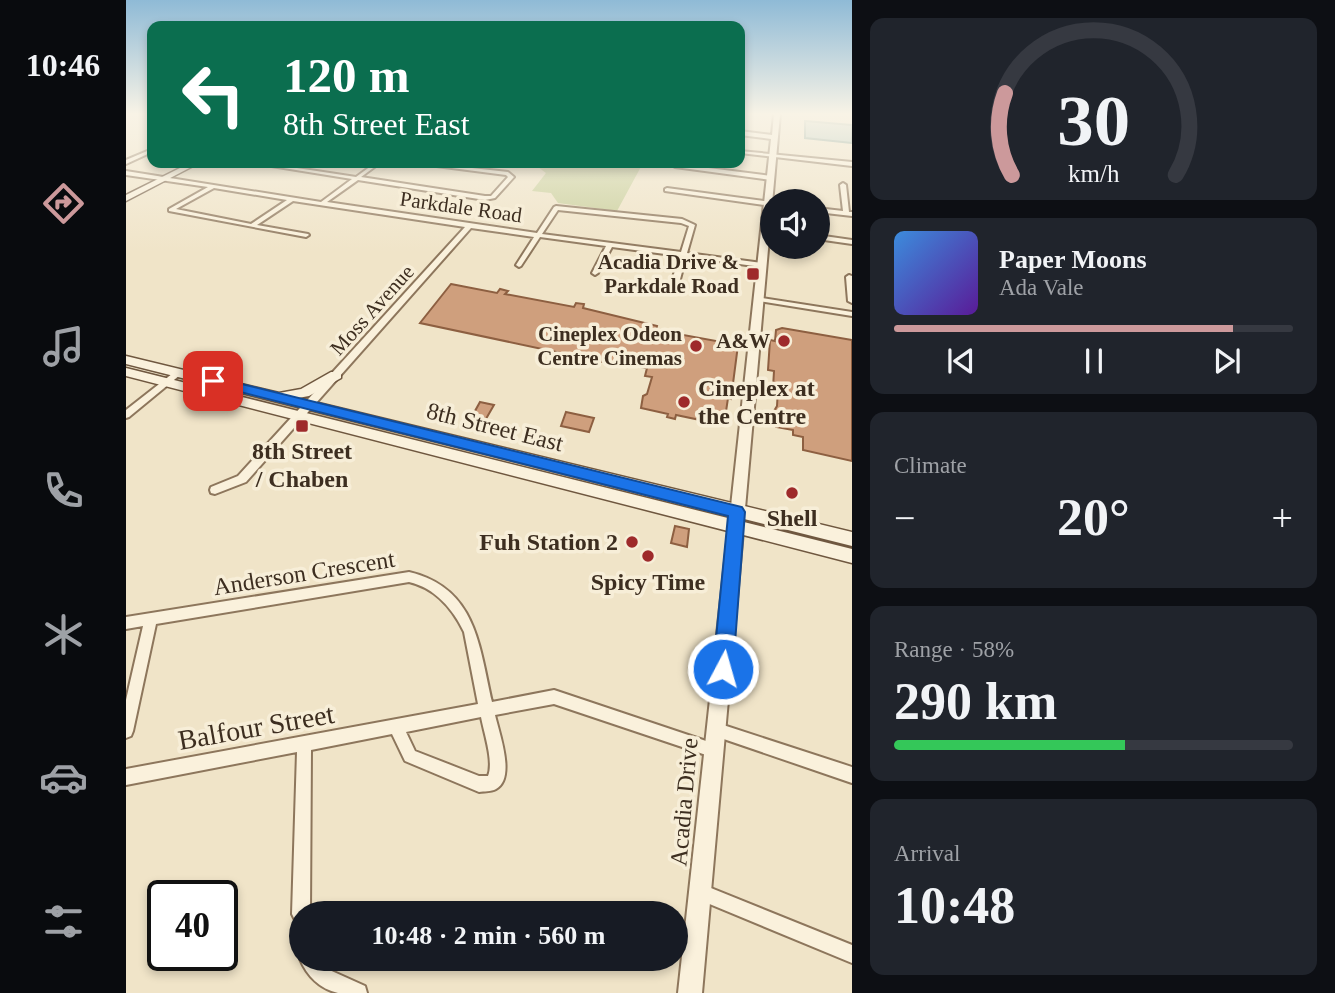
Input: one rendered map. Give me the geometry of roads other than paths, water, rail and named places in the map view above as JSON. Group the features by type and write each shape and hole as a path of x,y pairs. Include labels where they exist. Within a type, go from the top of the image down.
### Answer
{"main road":[{"path":"161,178 178,168"},
{"path":"126,195 184,168"},
{"name":"8th Street East","path":"126,360 344,414 736,520 852,556"},
{"name":"8th Street East","path":"126,372 736,520 852,539"},
{"path":"272,396 304,393 337,375"},
{"path":"337,375 331,397 344,414"}],"street":[{"name":"Acadia Drive","path":"771,189 773,160"},
{"path":"820,160 852,164"},
{"path":"285,168 487,198 493,197 511,177 508,174 458,168"},
{"path":"303,171 308,168"},
{"path":"321,204 371,168"},
{"path":"693,168 771,178"},
{"name":"Parkdale Road","path":"126,173 470,226 762,265"},
{"path":"830,212 849,214 843,185"},
{"path":"214,186 171,210 306,235"},
{"path":"667,190 760,203"},
{"path":"252,226 292,199"},
{"path":"519,265 556,208 563,207 682,221 691,225 675,283"},
{"name":"Moss Avenue","path":"215,490 242,479 470,226"},
{"path":"830,239 852,242"},
{"path":"595,273 610,244"},
{"name":"Acadia Drive","path":"690,993 763,259"},
{"path":"849,277 852,301"},
{"path":"759,299 852,314"},
{"path":"126,415 177,373"},
{"name":"Anderson Crescent","path":"126,623 409,577 424,579 438,588 465,620 470,632 486,709"},
{"path":"126,731 151,620"},
{"name":"Balfour Street","path":"126,777 304,746 554,697 715,751"},
{"path":"396,727 410,756 485,785 492,783 498,775 498,763 486,709"},
{"path":"717,730 852,775"},
{"path":"301,901 304,746"},
{"path":"701,892 852,954"},
{"path":"317,971 358,993"}],"place":[{"name":"Acadia Drive & Parkdale Road","path":"753,274"},
{"name":"A&W","path":"784,341"},
{"name":"Cineplex Odeon Centre Cinemas","path":"696,346"},
{"name":"Cineplex at the Centre","path":"684,402"},
{"name":"8th Street / Chaben","path":"302,426"},
{"name":"Shell","path":"792,493"},
{"name":"Fuh Station 2","path":"632,542"},
{"name":"Spicy Time","path":"648,556"}]}
